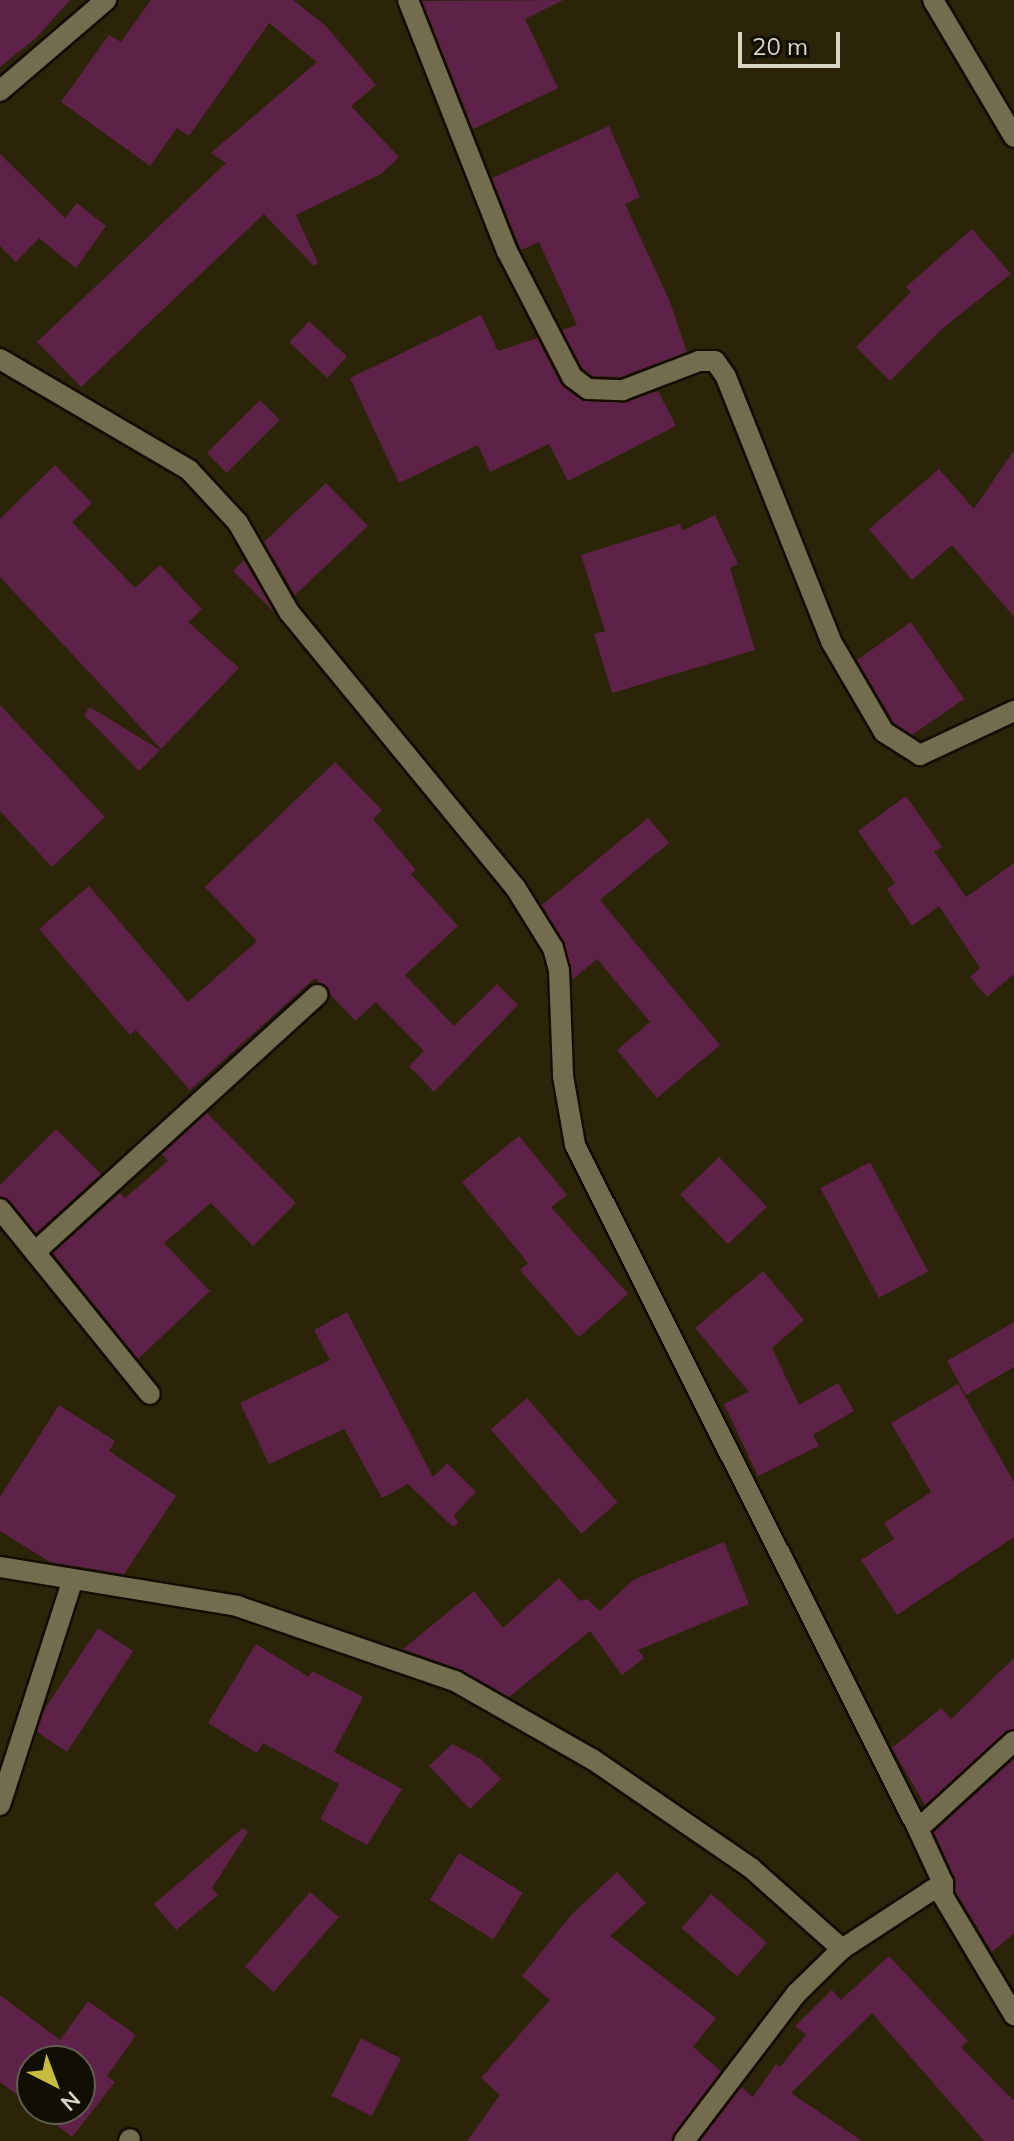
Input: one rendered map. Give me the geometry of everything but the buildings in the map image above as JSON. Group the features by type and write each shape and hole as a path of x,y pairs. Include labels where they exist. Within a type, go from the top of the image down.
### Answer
{"street":[{"path":"0,91 106,0"},
{"path":"408,0 507,251 572,377 588,389 623,390 691,364 715,361 732,391 832,643 884,732 920,755 1014,711"},
{"path":"933,0 1014,137"},
{"path":"0,359 189,470 238,523 289,612 515,887 553,948 559,970 563,1076 575,1145 918,1829 943,1883 943,1896 1013,2010"},
{"path":"35,1252 317,995"},
{"path":"0,1209 150,1394"},
{"path":"0,1567 237,1606 455,1681 592,1759 751,1868 842,1949"},
{"path":"0,1805 73,1579"},
{"path":"918,1829 1014,1741"},
{"path":"684,2141 796,1994 842,1949 943,1883"}]}
